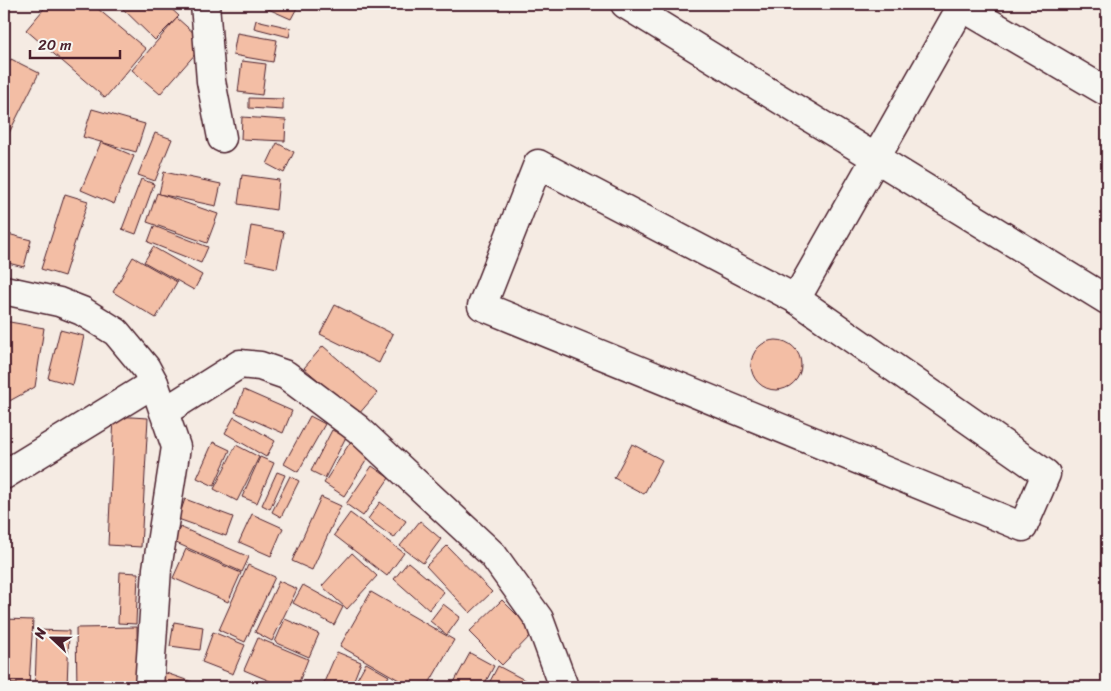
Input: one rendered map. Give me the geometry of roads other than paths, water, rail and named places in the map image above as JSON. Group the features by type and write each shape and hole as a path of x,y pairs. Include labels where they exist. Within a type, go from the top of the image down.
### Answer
{"street":[{"path":"206,4 211,81 222,138"},
{"path":"625,4 1107,300"},
{"path":"796,299 960,5 1107,92"},
{"path":"538,164 796,299 1046,474 1023,527 482,306 538,164"},
{"path":"4,290 58,302 82,311 116,332 150,376 164,412 176,447 157,569 149,687"},
{"path":"164,412 240,364 260,366 286,375 358,429 493,555 539,619 564,687"},
{"path":"4,475 150,376"}]}
